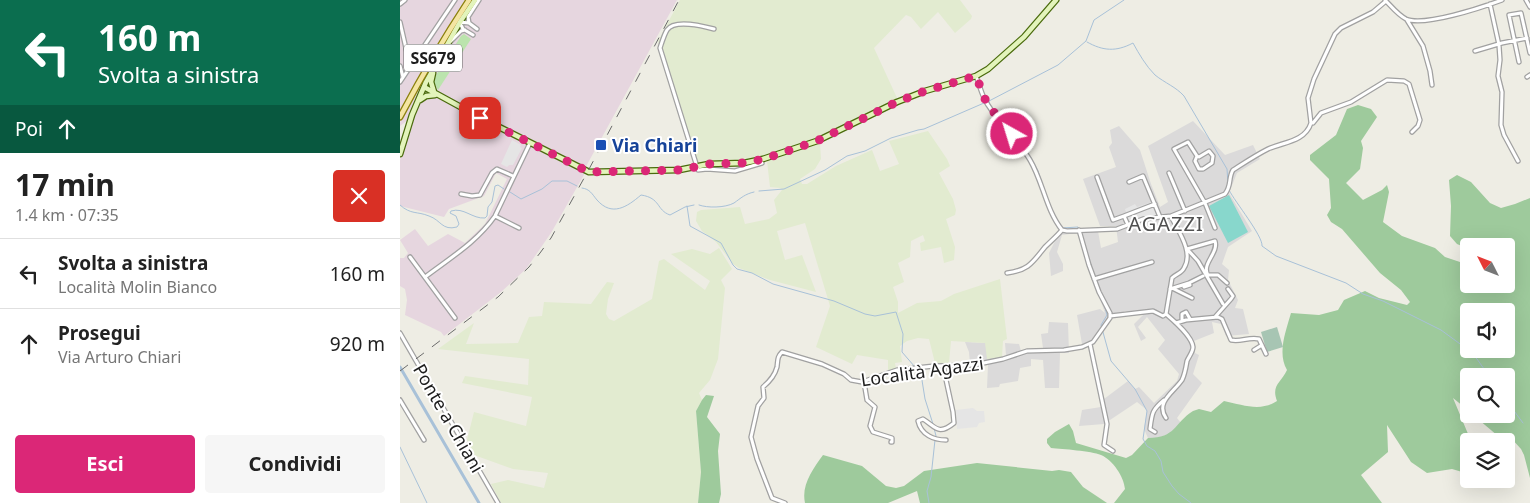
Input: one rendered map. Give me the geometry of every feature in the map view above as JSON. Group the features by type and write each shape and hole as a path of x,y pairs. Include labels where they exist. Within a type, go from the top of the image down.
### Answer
{"main road":[{"name":"SS679","path":"400,117 437,51 470,0"}],"street":[{"path":"400,4 404,0"},
{"path":"401,81 455,0"},
{"path":"400,154 424,87 460,22 477,0"},
{"path":"469,23 468,17 477,0"},
{"path":"424,87 589,172 680,170 724,163 744,163 764,159 817,141 897,102 925,91 976,76 988,69 1024,37 1056,0"},
{"path":"1405,18 1418,20 1441,18 1502,0"},
{"path":"1526,0 1530,7"},
{"path":"1311,124 1308,98 1314,79 1335,34 1341,28 1373,12 1386,1 1405,18 1423,46 1432,85"},
{"path":"1490,4 1499,45 1498,76 1502,92 1501,125 1504,135 1518,161"},
{"path":"1519,62 1509,15 1521,13 1530,53"},
{"path":"400,22 410,66"},
{"path":"460,22 469,23 476,28 471,34 465,30 460,22"},
{"path":"698,168 660,48 668,29 672,26 694,24 714,29"},
{"path":"447,45 461,31 465,30"},
{"path":"1475,51 1527,38"},
{"path":"438,61 431,82 434,92 439,96"},
{"path":"400,66 401,81"},
{"path":"976,76 987,104 1012,134 1030,160 1055,221 1062,230"},
{"path":"1007,273 1027,268 1062,230 1110,230 1143,219 1171,216 1225,194 1230,188 1230,174 1233,170 1268,149 1294,140 1305,133 1320,113 1351,102 1383,82 1392,80 1404,81 1409,84 1420,120 1418,126 1412,132"},
{"path":"418,102 426,96 439,96"},
{"path":"1197,156 1188,142 1174,149 1205,203 1215,228"},
{"path":"425,277 481,234 495,216 530,143"},
{"path":"1210,151 1213,156 1212,163 1203,169 1199,169 1195,161 1197,156 1199,157 1210,151"},
{"path":"724,163 724,170"},
{"path":"698,168 740,170 762,163"},
{"path":"461,194 480,195 492,173 497,169 514,176"},
{"path":"1169,172 1185,211"},
{"path":"1129,182 1143,176 1160,217"},
{"path":"1097,178 1113,220 1155,204"},
{"path":"495,216 519,228"},
{"path":"1124,216 1128,224"},
{"path":"1171,216 1187,249 1198,261 1223,304"},
{"path":"1079,230 1094,279 1110,316"},
{"path":"1187,249 1215,241 1216,248 1206,268 1206,273 1208,275 1218,275 1228,283"},
{"path":"1166,314 1172,278 1185,268 1187,249"},
{"path":"410,257 455,318"},
{"path":"1094,279 1152,262"},
{"path":"1184,287 1205,276"},
{"path":"1170,289 1205,276"},
{"path":"1170,289 1174,289 1192,298"},
{"path":"1214,318 1232,299 1233,296 1228,289"},
{"path":"1110,316 1153,311 1163,316 1166,314"},
{"path":"1182,321 1182,314 1186,312 1190,319"},
{"path":"1154,432 1150,428 1151,416 1155,408 1184,377 1188,358 1193,349 1189,338 1166,314"},
{"path":"1110,316 1090,344 1107,424 1104,446 1113,451"},
{"path":"1176,323 1190,319 1222,319 1231,340 1242,340 1249,337 1259,339 1266,354"},
{"name":"Ponte a Chiani","path":"400,333 498,503"},
{"name":"Località Agazzi","path":"785,503 772,498 751,437 758,406 764,398 763,387 770,382 777,368 776,361 782,352 822,364 844,374 850,380 864,382 897,370 974,365 1003,359 1027,351 1072,350 1090,344"},
{"path":"1254,350 1262,346"},
{"path":"943,366 954,424 940,430 935,430 923,419 918,421 918,425 934,440 946,440"},
{"path":"864,382 867,400 875,407 870,426 873,432 892,438 891,442"},
{"path":"1164,399 1163,414 1166,418"},
{"path":"400,400 424,440"}],"shaded area":[{"path":"400,0 677,0 551,233 526,269 501,292 444,336 441,332 405,315 407,300 405,289 400,286 400,258 404,258 408,253 400,240 415,229 428,246 448,234 465,243 485,224 507,179 496,173 484,196 449,209 444,217 400,206 400,160 412,117 400,126"},
{"path":"1193,121 1225,155 1253,145 1260,159 1237,173 1229,193 1252,231 1228,247 1222,264 1229,270 1228,280 1238,300 1235,308 1243,309 1249,334 1226,336 1221,324 1212,322 1214,333 1194,341 1195,353 1199,355 1193,374 1202,383 1177,418 1181,423 1169,434 1158,438 1148,438 1144,429 1147,410 1137,402 1104,424 1079,426 1082,410 1101,407 1100,402 1128,381 1135,389 1139,387 1154,403 1177,381 1179,374 1158,349 1165,340 1147,317 1138,327 1146,338 1141,341 1134,324 1143,315 1125,311 1111,319 1091,340 1082,344 1077,315 1100,309 1105,313 1077,233 1062,235 1057,252 1063,264 1063,271 1051,276 1049,253 1062,227 1098,231 1101,248 1118,242 1116,226 1100,226 1083,179 1116,167 1109,147 1112,143 1110,130 1119,126 1140,150 1160,207 1168,202 1148,146"},
{"path":"512,140 521,145 520,147 522,148 513,165 507,167 501,164"},
{"path":"1229,195 1248,232 1228,243 1209,206"},
{"path":"1152,202 1158,216 1139,218 1129,222 1125,209 1135,204 1137,207"},
{"path":"1049,322 1068,323 1069,353 1060,353 1059,388 1045,388 1043,360 1031,359 1031,366 1020,368 1018,381 1000,384 999,387 987,388 988,365 970,364 969,352 965,342 986,343 1002,357 1006,355 1005,343 1019,344 1021,351 1043,348 1041,334 1048,333"},
{"path":"973,408 977,411 984,411 985,422 979,423 977,427 957,429 956,410"}],"green space":[{"path":"680,0 960,0 972,16 955,33 938,12 921,29 911,17 906,15 874,48 898,100 794,148 760,161 696,167 658,41"},
{"path":"464,34 471,39 438,90 434,82 436,75"},
{"path":"1358,105 1371,109 1377,117 1361,141 1363,148 1360,169 1346,183 1363,200 1382,190 1387,185 1389,192 1383,222 1402,236 1435,248 1445,257 1460,262 1460,293 1515,293 1515,238 1460,238 1460,245 1457,244 1450,236 1451,206 1449,180 1457,175 1471,182 1490,203 1501,208 1530,198 1530,478 1524,455 1515,442 1515,433 1494,433 1483,423 1515,423 1515,368 1460,368 1460,404 1453,398 1460,415 1460,423 1463,423 1468,433 1460,433 1460,471 1452,469 1427,473 1411,462 1387,425 1388,452 1361,475 1382,503 1114,503 1125,489 1120,474 1110,461 1101,455 1077,450 1051,448 1047,443 1047,439 1069,424 1076,443 1126,458 1132,455 1148,438 1170,433 1193,411 1199,409 1211,412 1224,401 1252,407 1271,404 1277,401 1275,391 1287,370 1284,363 1283,349 1291,313 1319,315 1338,310 1344,300 1365,291 1379,298 1407,305 1410,302 1401,290 1380,273 1342,229 1331,222 1327,215 1331,208 1329,179 1310,160 1310,155 1336,135 1347,109"},
{"path":"928,131 950,166 939,173 953,199 956,210 955,215 946,219 955,247 954,260 944,263 941,247 921,251 920,243 925,241 923,235 911,241 910,257 898,263 904,282 893,287 898,302 898,313 917,303 941,301 954,294 1000,279 1007,339 1003,341 1002,357 987,359 985,343 951,341 949,363 935,363 929,339 918,338 907,341 900,346 902,362 895,363 896,369 888,370 888,360 857,355 852,364 816,347 830,306 805,223 777,231 785,260 802,255 816,292 770,280 739,268 733,264 716,242 702,231 696,221 697,212 701,210 740,207 745,224 769,219 777,213 774,200 782,190 770,187 767,161 820,143 821,159 815,169 800,179 802,184 807,184 836,166 872,150 880,171 899,164 889,141"},
{"path":"719,248 732,269 721,280 725,288 718,359 710,380 699,393 702,400 696,411 701,472 698,503 501,503 491,484 508,480 544,488 548,473 513,469 474,455 467,440 474,412 526,426 532,397 462,383 465,376 528,385 529,359 438,349 474,323 466,344 518,343 529,317 542,316 544,302 591,304 607,282 614,283 608,299 606,314 609,319 614,321 652,299 659,261 664,259 705,290 710,281 671,254 692,249 710,254"},
{"path":"1277,327 1283,347 1267,352 1261,332"},
{"path":"706,395 714,396 707,417 720,434 718,451 721,494 719,503 698,503 701,472 696,411"},
{"path":"823,455 862,466 886,486 896,488 904,486 924,471 977,463 1071,472 1083,487 1107,503 920,503 917,491 888,503 805,503 806,484"}],"waterway":[{"path":"990,106 989,101 1058,65 1086,41 1094,20 1124,0"},
{"path":"1087,42 1104,49 1121,48 1133,43 1155,75 1184,96 1227,169 1228,184"},
{"path":"759,191 784,189 825,170 847,156 865,151 891,138 924,129 984,103"},
{"path":"1030,156 1038,171 1048,201"},
{"path":"510,192 521,199 542,189 552,181 567,181 577,186"},
{"path":"400,205 411,212 429,216 448,228 452,228 457,227 459,224 456,216 450,213 451,211 456,210 485,218 488,207 492,202 495,186 498,185 504,189"},
{"path":"582,188 589,191 603,205 614,209 625,206 641,195 655,201 662,210 670,215 685,207 694,205"},
{"path":"1229,190 1254,227 1262,246 1276,256 1346,283 1363,294 1383,301 1441,330 1467,349 1483,368"},
{"path":"699,205 711,207 726,206 754,192"},
{"path":"687,206 690,226 721,243 737,269 752,273 773,284 834,301 865,314 875,316 896,312 903,334 902,352 921,374 925,399 933,424"},
{"path":"1062,228 1078,227 1079,229"},
{"path":"1088,257 1091,265"},
{"path":"1104,304 1107,315 1101,325 1111,361 1135,389 1147,411 1143,439 1147,446 1155,451 1161,461 1163,472 1172,486 1191,503"},
{"path":"400,367 479,503"},
{"path":"1515,412 1523,423"},
{"path":"934,428 936,436"},
{"path":"929,503 927,491 931,477 935,440"},
{"path":"400,447 427,503"}],"railway":[{"path":"400,371 498,297 529,267 540,253 551,238 588,171 679,0"}],"place":[{"name":"Via Chiari","path":"601,145"}],"district":[{"name":"AGAZZI","path":"1166,223"}],"route":[{"path":"480,118 589,172 656,169 680,170 710,164 744,163 764,159 817,141 897,102 925,91 976,76 987,104 1012,134"}]}
